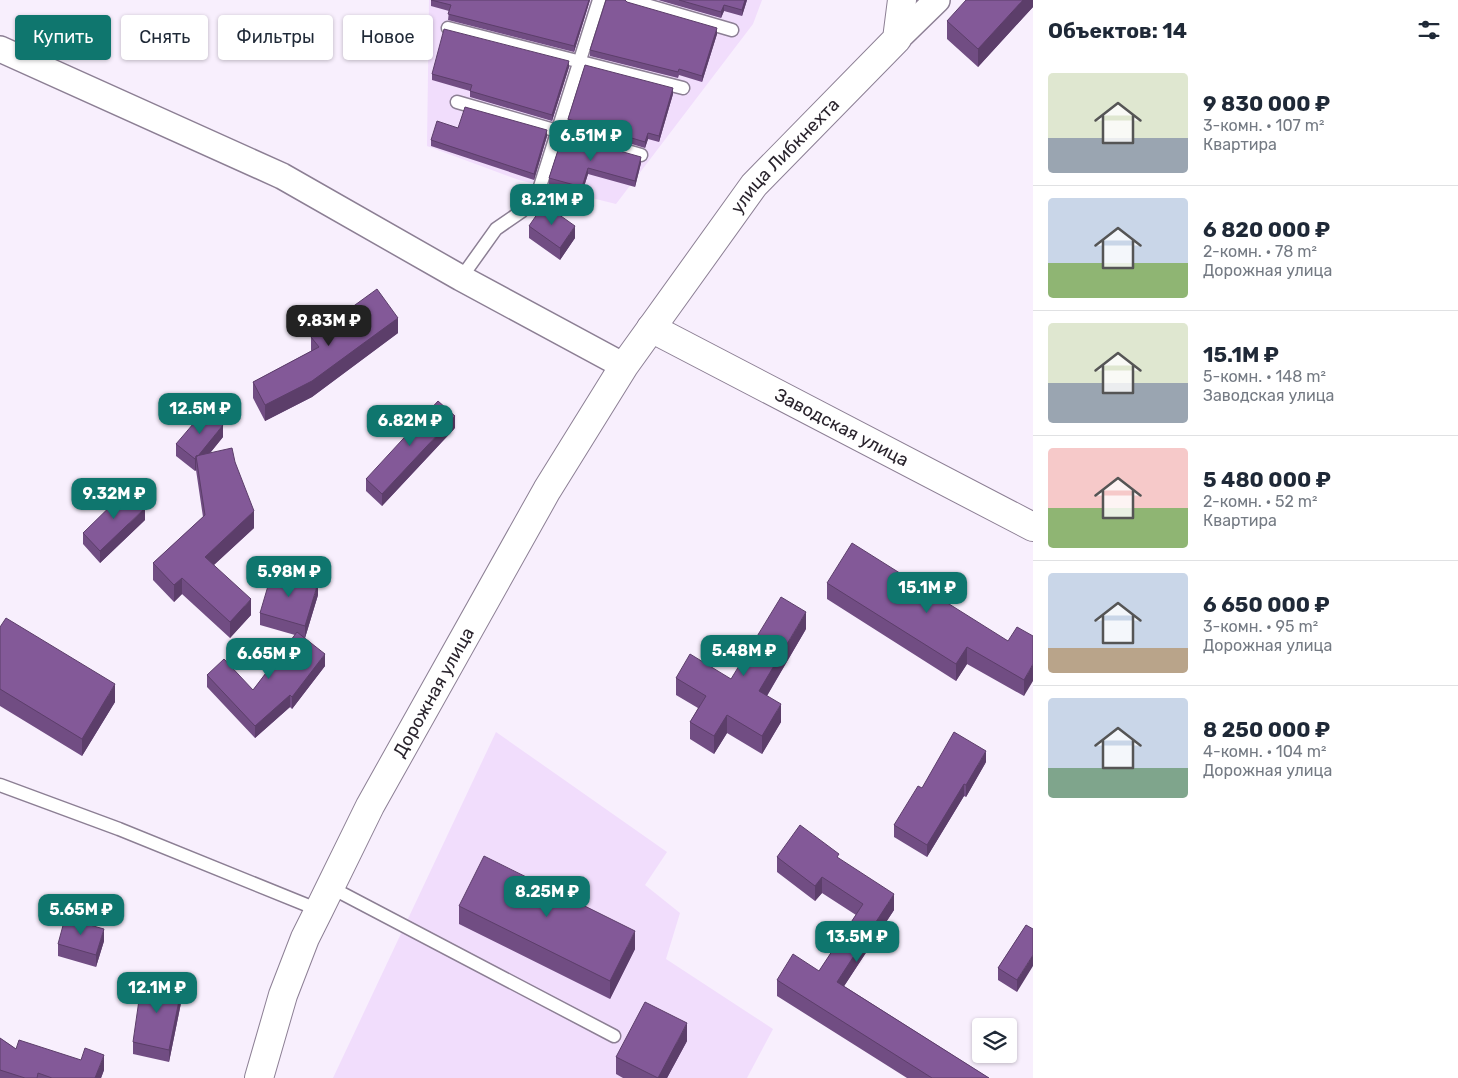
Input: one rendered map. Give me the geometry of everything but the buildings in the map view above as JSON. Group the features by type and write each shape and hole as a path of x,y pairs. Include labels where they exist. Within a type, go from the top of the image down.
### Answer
{"street":[{"path":"897,39 902,0"},
{"name":"улица Либкнехта","path":"651,328 754,185 937,0"},
{"path":"0,49 282,176 461,278 624,366"},
{"name":"Дорожная улица","path":"259,1078 283,995 305,938 370,806 547,490 624,366 651,328"},
{"name":"Заводская улица","path":"651,328 1033,527"}],"lane":[{"path":"461,278 496,229 522,211 537,196 599,0"},
{"path":"628,0 732,30"},
{"path":"448,28 683,88"},
{"path":"457,102 641,155"},
{"path":"0,785 119,829 324,899 614,1036"}],"shaded area":[{"path":"429,0 762,0 753,24 616,204 519,180 427,146 428,60 433,60 433,15 429,15"},
{"path":"496,732 667,852 645,885 680,913 666,959 773,1029 747,1078 333,1078"}]}
